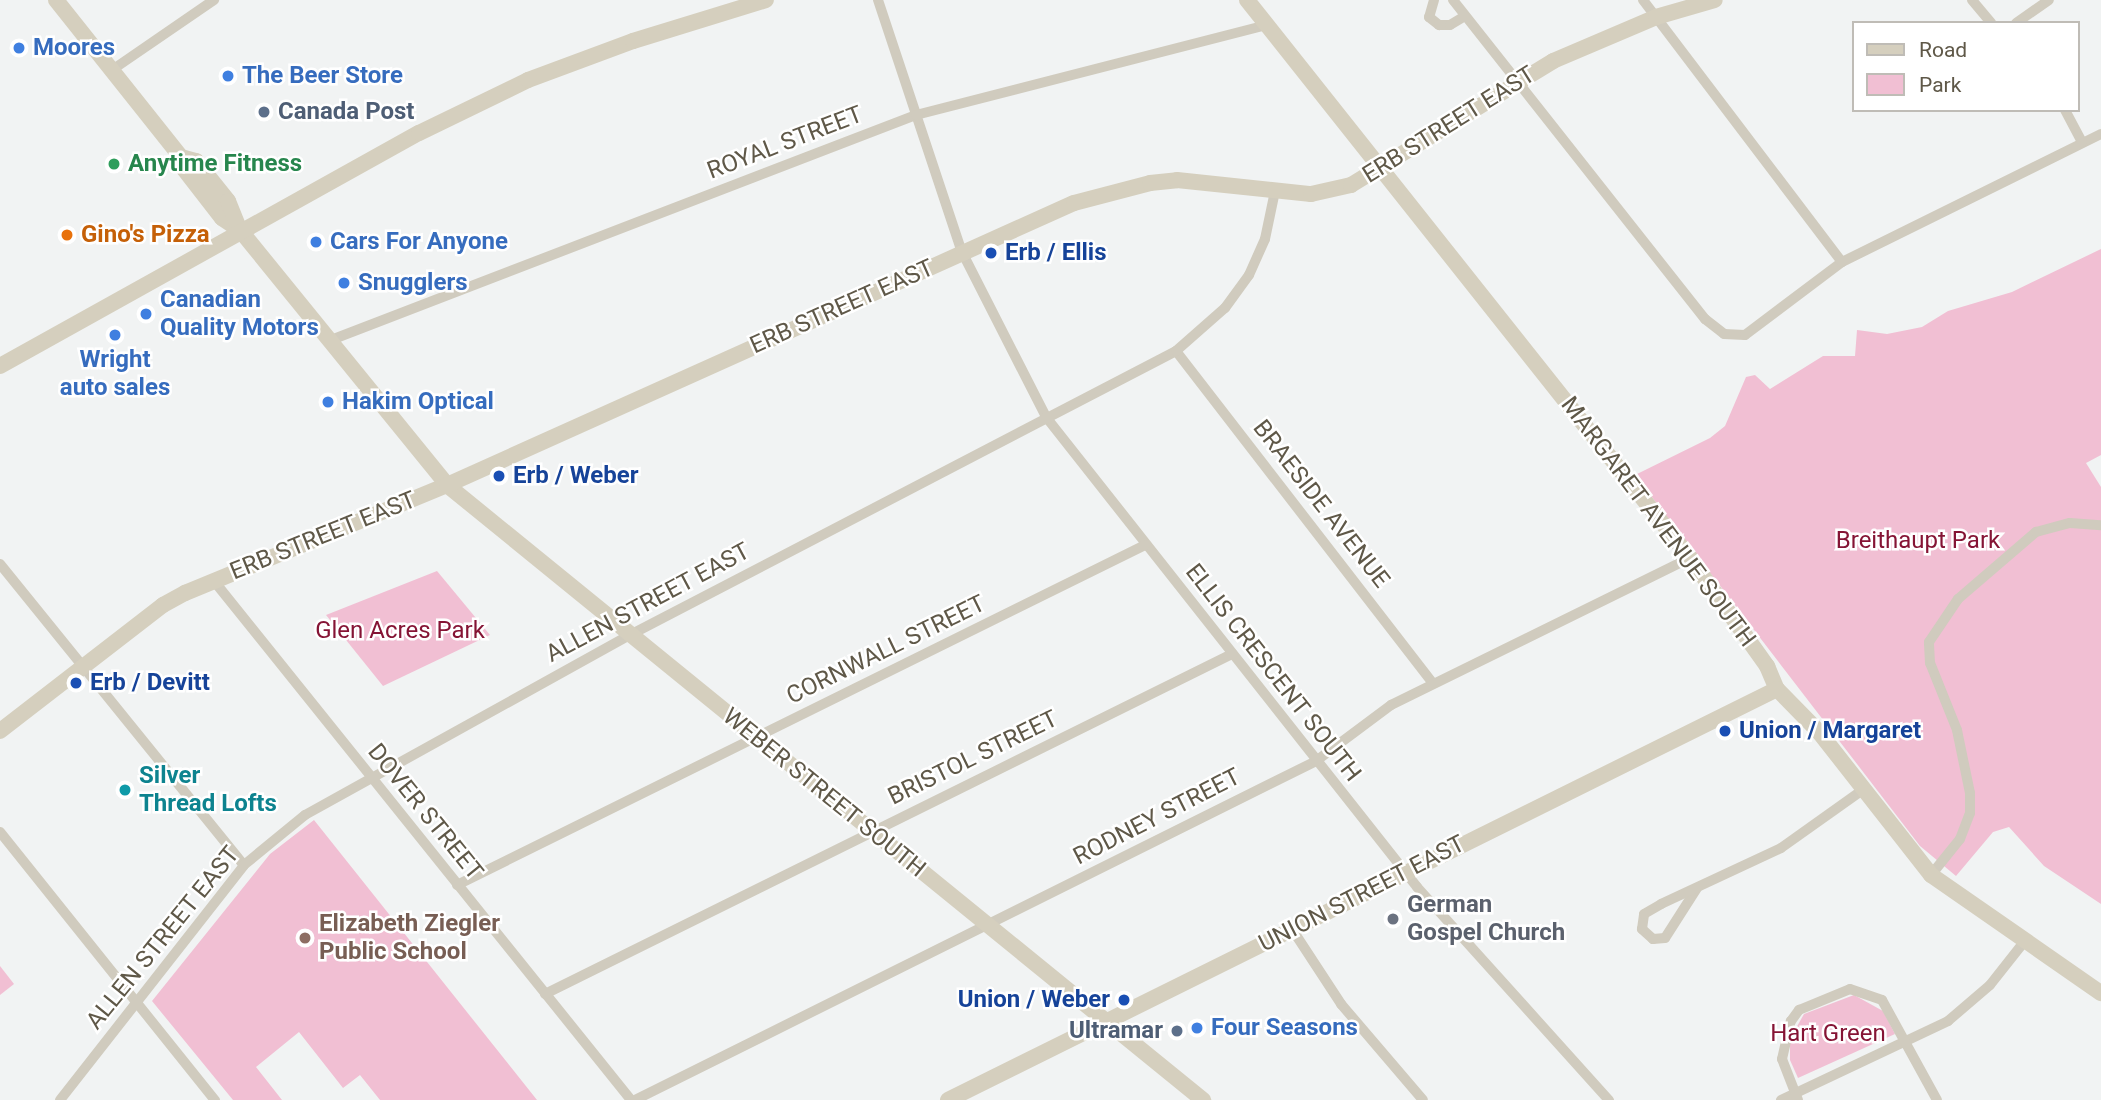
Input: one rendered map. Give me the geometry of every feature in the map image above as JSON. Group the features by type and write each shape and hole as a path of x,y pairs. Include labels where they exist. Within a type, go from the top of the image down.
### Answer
{"main road":[{"name":"WEBER STREET SOUTH","path":"56,0 181,157 184,169 222,218 240,230 447,485 1203,1100"},
{"path":"0,366 240,230 528,80 633,41 766,0"},
{"name":"MARGARET AVENUE SOUTH","path":"1247,0 1690,558 1768,666 1777,689 1819,732 1931,874 2024,942 2101,993"},
{"name":"ERB STREET EAST","path":"0,731 163,605 214,581 447,485 1074,203 1150,183 1204,181 1275,191 1328,192 1381,170 1518,80 1656,17 1715,0"},
{"name":"UNION STREET EAST","path":"948,1100 1404,871 1777,689"}],"street":[{"path":"112,70 214,0"},
{"name":"ELLIS CRESCENT SOUTH","path":"878,0 962,252 1046,417 1404,871 1609,1100"},
{"path":"1434,0 1429,17 1439,25 1450,25 1465,16"},
{"path":"1453,0 1705,319 1724,334 1745,335 1842,262 2101,134"},
{"path":"1643,0 1842,262"},
{"path":"1972,0 1989,21"},
{"path":"2019,21 2049,0"},
{"name":"ROYAL STREET","path":"331,340 916,115 1267,25"},
{"path":"2066,112 2082,142"},
{"name":"ALLEN STREET EAST","path":"60,1100 244,865 306,815 370,777 630,635 1176,351 1225,308 1249,275 1265,239 1275,191"},
{"name":"BRAESIDE AVENUE","path":"1176,351 1433,683"},
{"path":"1931,874 1960,838 1970,813 1970,793 1957,730 1930,663 1929,642 1958,599 2036,532 2070,523 2101,525"},
{"name":"CORNWALL STREET","path":"457,885 1145,545"},
{"name":"RODNEY STREET","path":"633,1100 1316,761 1391,705 1690,558"},
{"path":"0,564 244,865"},
{"name":"DOVER STREET","path":"214,581 633,1100"},
{"name":"BRISTOL STREET","path":"545,994 1232,654"},
{"path":"1698,888 1665,938 1653,939 1642,929 1644,914 1781,848 1864,789"},
{"path":"0,832 215,1100"},
{"path":"1293,929 1341,1004 1423,1100"},
{"path":"1781,1100 1797,1097 1948,1021 1990,985 2024,942"},
{"path":"1797,1097 1782,1059 1784,1041 1799,1010 1825,996 1850,989 1882,1000 1937,1100"}],"green space":[{"name":"Breithaupt Park","path":"2101,249 2101,455 2086,463 2101,487 2101,904 2044,866 2009,827 1993,832 1956,876 1920,846 1635,475 1710,438 1725,426 1746,377 1755,375 1770,389 1823,356 1855,356 1857,330 1887,334 1922,327 1948,311 2012,292"},
{"name":"Glen Acres Park","path":"437,571 490,635 383,686 326,615"},
{"name":"Elizabeth Ziegler Public School","path":"314,820 537,1100 380,1100 360,1075 343,1088 299,1032 256,1067 282,1100 233,1100 152,1001 270,854"},
{"path":"0,966 14,984 0,995"},
{"name":"Hart Green","path":"1854,995 1883,1011 1895,1034 1798,1078 1790,1060 1790,1039 1804,1014"}],"place":[{"name":"Moores","path":"19,48"},
{"name":"The Beer Store","path":"228,76"},
{"name":"Canada Post","path":"264,112"},
{"name":"Anytime Fitness","path":"114,164"},
{"name":"Gino's Pizza","path":"67,235"},
{"name":"Cars For Anyone","path":"316,242"},
{"name":"Erb / Ellis","path":"991,253"},
{"name":"Snugglers","path":"344,283"},
{"name":"Canadian Quality Motors","path":"146,314"},
{"name":"Wright auto sales","path":"115,335"},
{"name":"Hakim Optical","path":"328,402"},
{"name":"Erb / Weber","path":"499,476"},
{"name":"Erb / Devitt","path":"76,683"},
{"name":"Union / Margaret","path":"1725,731"},
{"name":"Silver Thread Lofts","path":"125,790"},
{"name":"German Gospel Church","path":"1393,919"},
{"name":"Elizabeth Ziegler Public School","path":"305,938"},
{"name":"Union / Weber","path":"1124,1000"},
{"name":"Four Seasons","path":"1197,1028"},
{"name":"Ultramar","path":"1177,1031"}]}
